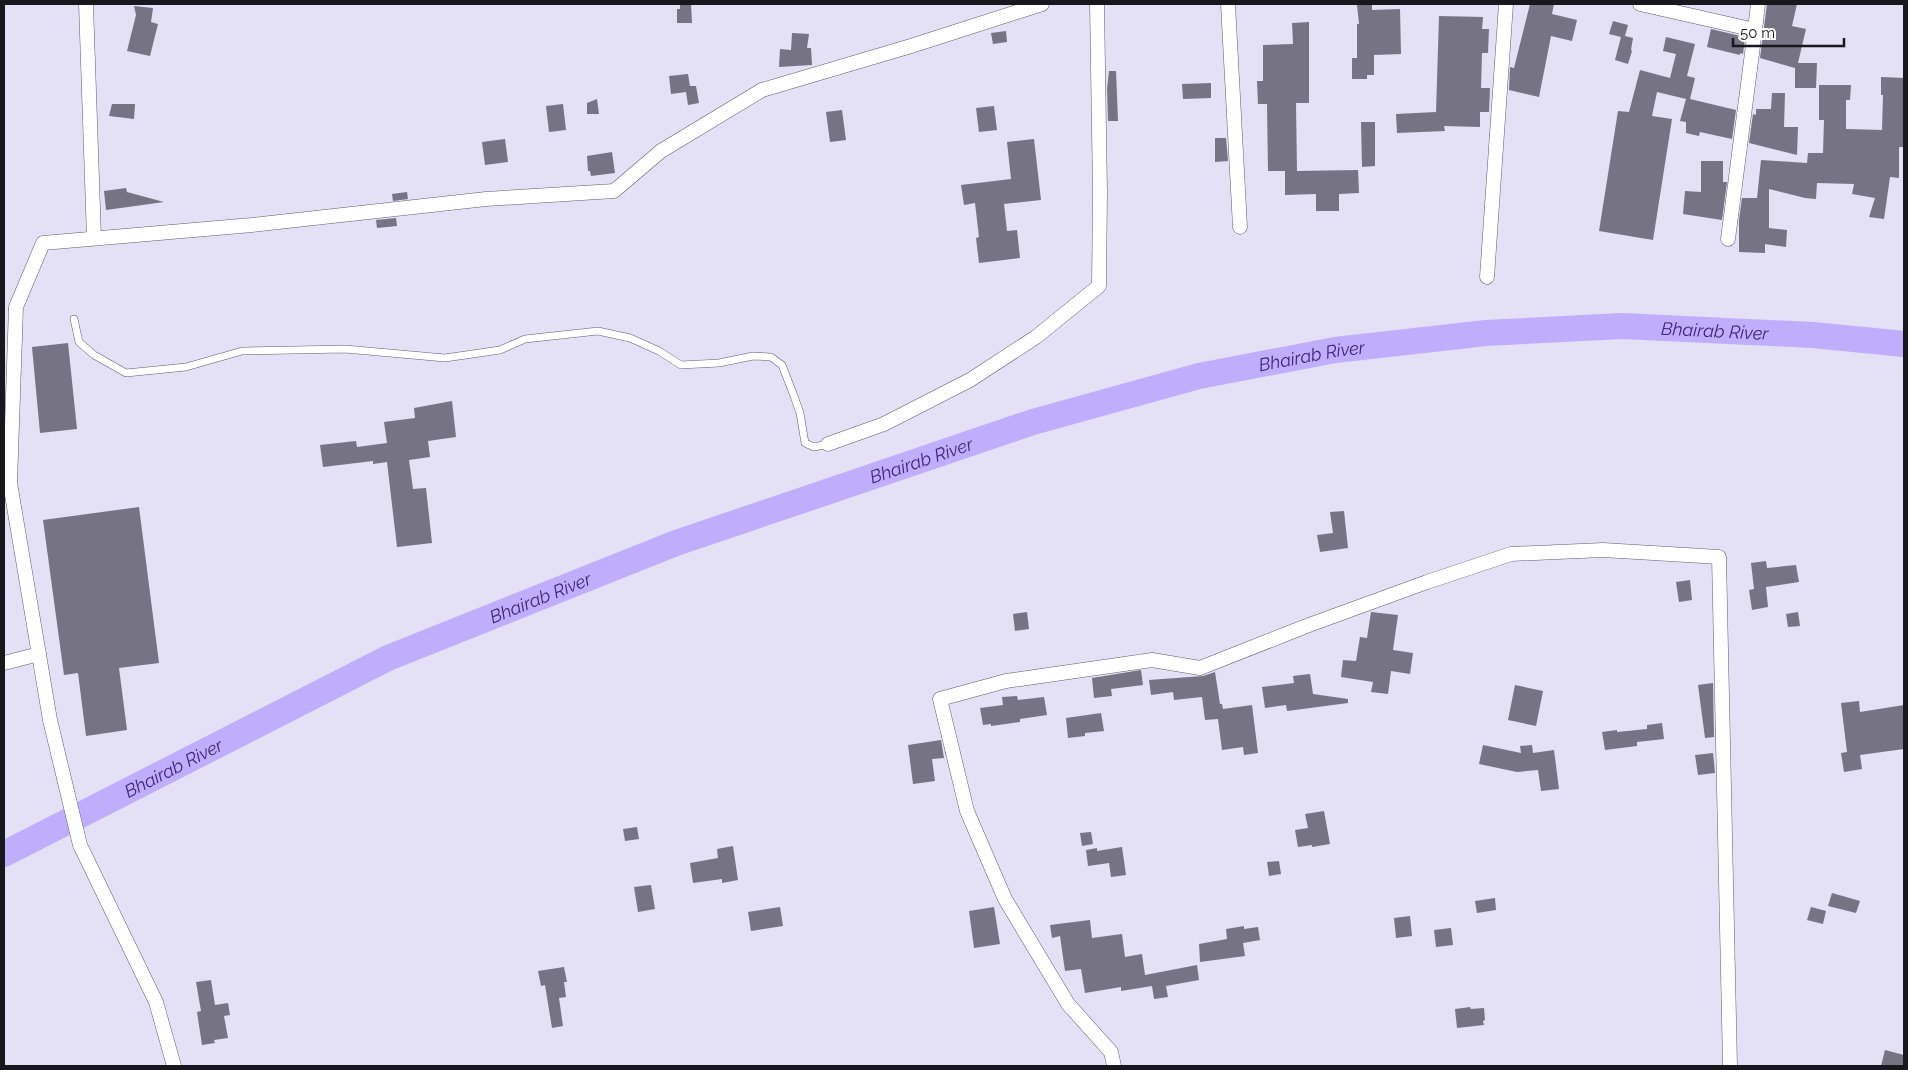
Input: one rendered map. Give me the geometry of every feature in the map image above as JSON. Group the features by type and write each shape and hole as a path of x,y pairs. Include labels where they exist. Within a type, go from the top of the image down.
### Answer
{"street":[{"path":"86,4 94,238"},
{"path":"174,1066 156,1002 80,845 50,720 10,483 16,307 43,243 252,225 486,199 614,191 661,151 762,90 911,46 1042,4"},
{"path":"828,444 884,424 970,380 1036,337 1099,286 1100,192 1097,4"},
{"path":"1228,4 1240,227"},
{"path":"1487,277 1506,4"},
{"path":"1640,4 1755,30"},
{"path":"1728,239 1758,4"},
{"path":"1114,1066 1110,1052 1068,1004 1005,899 967,812 940,699 1006,681 1152,660 1200,668 1318,622 1510,554 1603,550 1719,557 1730,1066"},
{"path":"4,663 39,654"}],"lane":[{"path":"74,319 79,342 94,355 126,373 186,367 242,352 345,349 446,358 500,350 525,339 598,331 630,338 659,351 681,365 719,364 753,356 771,357 782,365 800,413 805,443 814,447 828,444"}],"building":[{"path":"680,4 691,4 692,23 677,23 677,9 680,9"},
{"path":"1372,4 1372,10 1400,9 1401,54 1374,55 1374,75 1367,75 1367,79 1352,79 1352,58 1357,58 1357,24 1359,24 1357,5"},
{"path":"1530,4 1554,4 1552,14 1577,20 1572,41 1551,36 1539,97 1509,90 1510,67 1514,68"},
{"path":"1767,4 1797,4 1792,26 1806,29 1798,63 1817,63 1816,88 1795,88 1795,68 1760,58"},
{"path":"134,6 153,8 151,22 158,24 150,56 127,51 136,15"},
{"path":"1439,16 1483,17 1482,29 1489,29 1488,53 1482,53 1481,88 1490,88 1489,112 1480,112 1480,127 1444,126 1445,131 1397,133 1396,114 1436,112"},
{"path":"1613,21 1628,25 1625,36 1633,38 1628,64 1615,60 1621,37 1609,34"},
{"path":"1309,22 1309,103 1296,103 1297,171 1358,170 1359,193 1339,194 1339,211 1316,211 1316,194 1285,195 1285,171 1268,171 1267,104 1258,104 1257,81 1263,81 1263,45 1293,44 1292,23"},
{"path":"1711,29 1745,37 1743,54 1740,53 1740,55 1707,47"},
{"path":"1006,31 1007,42 993,44 991,33"},
{"path":"792,33 809,34 807,48 811,48 812,65 779,67 780,49 791,50"},
{"path":"1666,37 1695,44 1687,76 1695,78 1690,99 1736,110 1732,139 1700,132 1699,136 1686,133 1686,122 1680,121 1686,99 1657,92 1652,116 1672,119 1653,240 1599,231 1618,111 1629,112 1640,70 1670,78 1676,54 1663,51"},
{"path":"1109,71 1116,71 1118,121 1108,121 1107,89"},
{"path":"688,74 690,86 696,86 699,103 688,105 686,92 671,94 669,76"},
{"path":"1881,77 1904,78 1904,147 1899,147 1899,178 1890,177 1884,219 1869,217 1875,198 1852,194 1854,184 1817,183 1816,199 1769,189 1769,228 1787,230 1786,247 1765,244 1765,253 1739,252 1739,220 1742,198 1757,198 1761,160 1807,163 1808,153 1823,153 1824,120 1819,120 1819,85 1851,85 1850,100 1846,100 1846,129 1882,130 1883,95 1881,95"},
{"path":"1211,83 1211,98 1183,99 1182,84"},
{"path":"1772,93 1785,93 1784,127 1798,127 1797,155 1749,143 1753,114 1756,115 1756,109 1771,109"},
{"path":"597,99 599,114 587,114 587,103"},
{"path":"112,104 135,104 134,119 109,116"},
{"path":"563,104 566,130 549,132 546,106"},
{"path":"994,106 997,130 979,132 976,108"},
{"path":"842,110 846,140 830,142 826,112"},
{"path":"1361,122 1375,122 1375,166 1362,167"},
{"path":"1215,138 1226,138 1228,161 1215,162"},
{"path":"505,139 508,162 485,165 482,142"},
{"path":"1034,139 1041,200 1004,204 1007,231 1017,230 1020,258 979,263 976,238 979,237 975,203 964,205 961,185 1011,179 1007,142"},
{"path":"612,152 615,173 591,176 590,171 588,171 587,156"},
{"path":"1701,161 1723,161 1723,182 1727,182 1722,220 1683,214 1685,191 1701,192"},
{"path":"126,188 127,192 164,202 106,210 104,191"},
{"path":"407,192 408,199 393,201 392,194"},
{"path":"396,218 397,226 377,228 376,220"},
{"path":"68,343 77,429 40,433 32,347"},
{"path":"452,401 456,437 428,441 430,457 409,460 413,489 426,488 432,543 397,547 387,462 373,464 373,461 323,467 320,445 356,441 357,447 387,443 384,422 415,418 414,408"},
{"path":"139,507 159,663 119,668 127,730 86,736 78,673 64,675 43,520"},
{"path":"1344,511 1348,548 1320,552 1317,535 1333,533 1330,512"},
{"path":"1766,561 1767,568 1796,565 1799,582 1766,587 1768,607 1752,610 1749,590 1754,589 1751,563"},
{"path":"1690,580 1692,600 1679,602 1676,582"},
{"path":"1027,612 1029,629 1015,631 1013,614"},
{"path":"1371,612 1398,615 1393,650 1413,653 1410,674 1391,671 1388,694 1371,692 1373,682 1341,677 1343,660 1356,661 1360,637 1367,638"},
{"path":"1798,612 1800,626 1788,627 1786,614"},
{"path":"1141,670 1143,685 1111,689 1112,696 1094,698 1092,678"},
{"path":"1215,672 1220,704 1222,704 1223,709 1252,705 1258,753 1244,755 1243,747 1222,750 1218,719 1205,720 1202,697 1174,700 1173,692 1151,695 1149,680 1203,676"},
{"path":"1310,674 1313,694 1348,699 1348,703 1287,711 1286,705 1265,708 1262,687 1294,683 1293,676"},
{"path":"1713,683 1714,737 1705,738 1698,685"},
{"path":"1515,685 1543,691 1536,726 1508,720"},
{"path":"1017,696 1018,700 1044,697 1047,715 1020,719 1020,722 991,726 991,724 983,725 980,708 1003,705 1002,697"},
{"path":"1859,701 1860,712 1904,705 1904,749 1860,755 1862,769 1844,772 1841,753 1847,752 1841,703"},
{"path":"1101,713 1104,731 1085,733 1085,736 1068,738 1066,718"},
{"path":"1662,723 1664,739 1637,742 1637,746 1605,750 1602,732 1647,729 1647,725"},
{"path":"941,740 944,758 932,759 935,781 913,784 908,745"},
{"path":"1483,745 1521,753 1520,746 1532,745 1533,753 1554,750 1559,789 1541,791 1538,770 1517,772 1479,764"},
{"path":"1713,753 1715,773 1698,775 1695,755"},
{"path":"1324,811 1330,844 1298,847 1295,830 1308,828 1305,814"},
{"path":"637,827 639,839 625,841 623,829"},
{"path":"1091,832 1093,844 1082,846 1080,833"},
{"path":"733,846 738,880 722,883 722,879 693,883 690,863 718,858 717,849"},
{"path":"1122,847 1126,875 1111,877 1109,863 1088,866 1086,850 1097,848 1097,851"},
{"path":"1279,861 1281,874 1269,876 1267,862"},
{"path":"651,885 655,909 638,912 634,887"},
{"path":"1832,893 1860,901 1856,913 1828,906"},
{"path":"1495,898 1496,910 1477,913 1475,901"},
{"path":"780,907 783,926 751,931 748,912"},
{"path":"994,907 1000,944 974,948 969,911"},
{"path":"1811,907 1826,911 1823,924 1807,920"},
{"path":"1410,916 1412,936 1396,938 1394,918"},
{"path":"1090,920 1092,938 1122,934 1125,957 1142,954 1145,975 1197,965 1199,980 1166,986 1168,997 1154,999 1152,986 1121,991 1121,987 1085,993 1081,969 1065,971 1060,936 1052,938 1050,925"},
{"path":"1244,926 1244,929 1258,927 1260,940 1243,943 1245,956 1200,962 1199,944 1227,939 1226,929"},
{"path":"1451,928 1453,945 1436,947 1434,930"},
{"path":"564,967 567,982 564,982 566,997 559,998 563,1026 552,1028 545,985 541,986 538,971"},
{"path":"211,980 215,1005 228,1003 230,1015 224,1016 228,1038 214,1040 215,1043 202,1045 197,1012 201,1011 196,982"},
{"path":"1470,1007 1471,1009 1484,1008 1484,1025 1457,1028 1455,1009"},
{"path":"1885,1050 1904,1055 1904,1066 1881,1066"}],"waterway":[{"name":"Bhairab River","path":"4,854 388,658 676,543 1033,422 1199,376 1335,350 1486,333 1622,326 1813,335 1904,344"}]}
